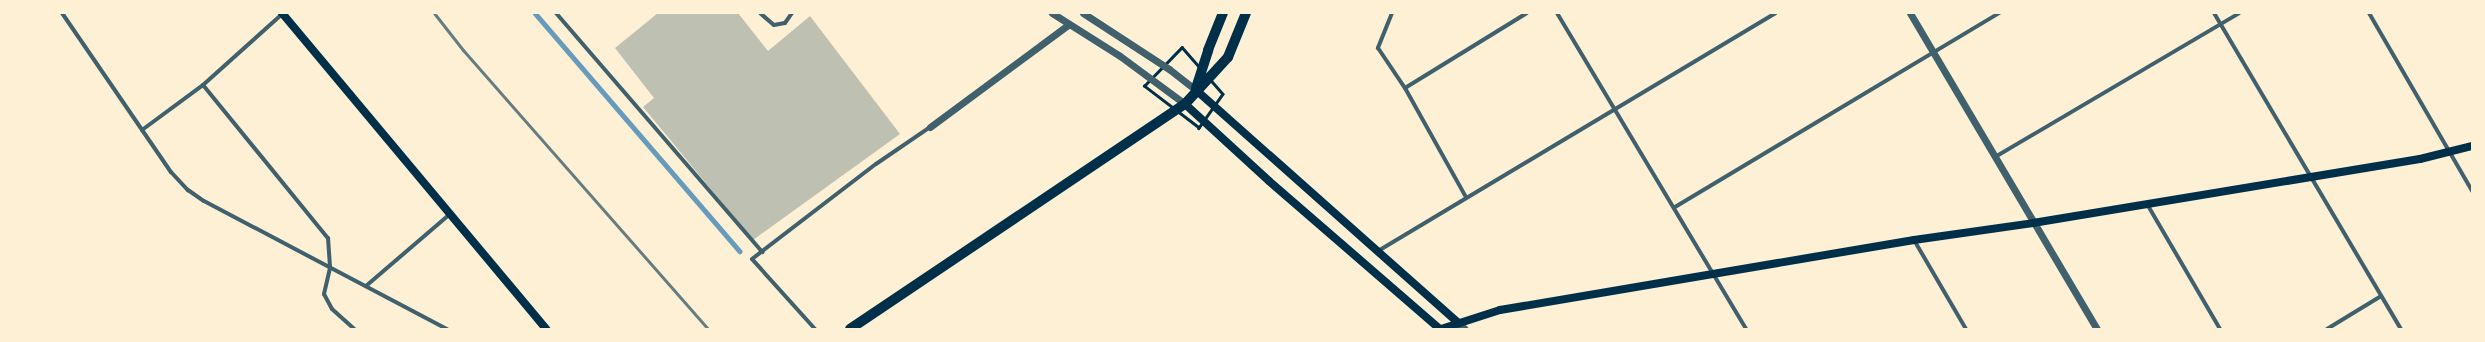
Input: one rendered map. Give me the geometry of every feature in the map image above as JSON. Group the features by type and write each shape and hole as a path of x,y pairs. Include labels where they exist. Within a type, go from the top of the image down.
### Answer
{"main road":[{"path":"1196,90 1208,50 1223,13"},
{"path":"850,329 1185,104 1196,90 1228,57 1246,13"},
{"path":"282,14 546,329"},
{"path":"1196,90 1458,323"},
{"path":"1185,104 1269,181 1441,329 1500,310 1914,240 2312,177 2449,152 2472,146"}],"street":[{"path":"62,13 171,172 188,190 204,201 447,329"},
{"path":"556,13 762,252"},
{"path":"760,13 774,25 785,23 792,13"},
{"path":"1052,13 1120,56 1185,104"},
{"path":"1083,13 1169,69 1196,90"},
{"path":"1392,13 1378,48 1405,88 1466,197"},
{"path":"1405,88 1527,13"},
{"path":"1557,13 1675,207 1713,275 1746,329"},
{"path":"1377,252 1466,197 1775,13"},
{"path":"1910,13 2097,329"},
{"path":"1675,207 1999,13"},
{"path":"2214,13 2401,329"},
{"path":"1995,157 2239,13"},
{"path":"2369,13 2472,191"},
{"path":"142,130 203,85 282,14"},
{"path":"815,329 752,259 876,164 930,128 1069,24"},
{"path":"203,85 328,238 330,268 324,294 332,308 354,329"},
{"path":"2147,204 2220,329"},
{"path":"366,286 451,214"},
{"path":"1914,240 1966,329"},
{"path":"2327,329 2381,296"},
{"path":"1458,323 1465,329"}],"building":[{"path":"658,13 738,13 768,51 810,16 900,134 753,240 643,107 654,98 615,48"}],"waterway":[{"path":"535,13 740,251"}],"railway":[{"path":"434,13 463,50 708,329"}]}
